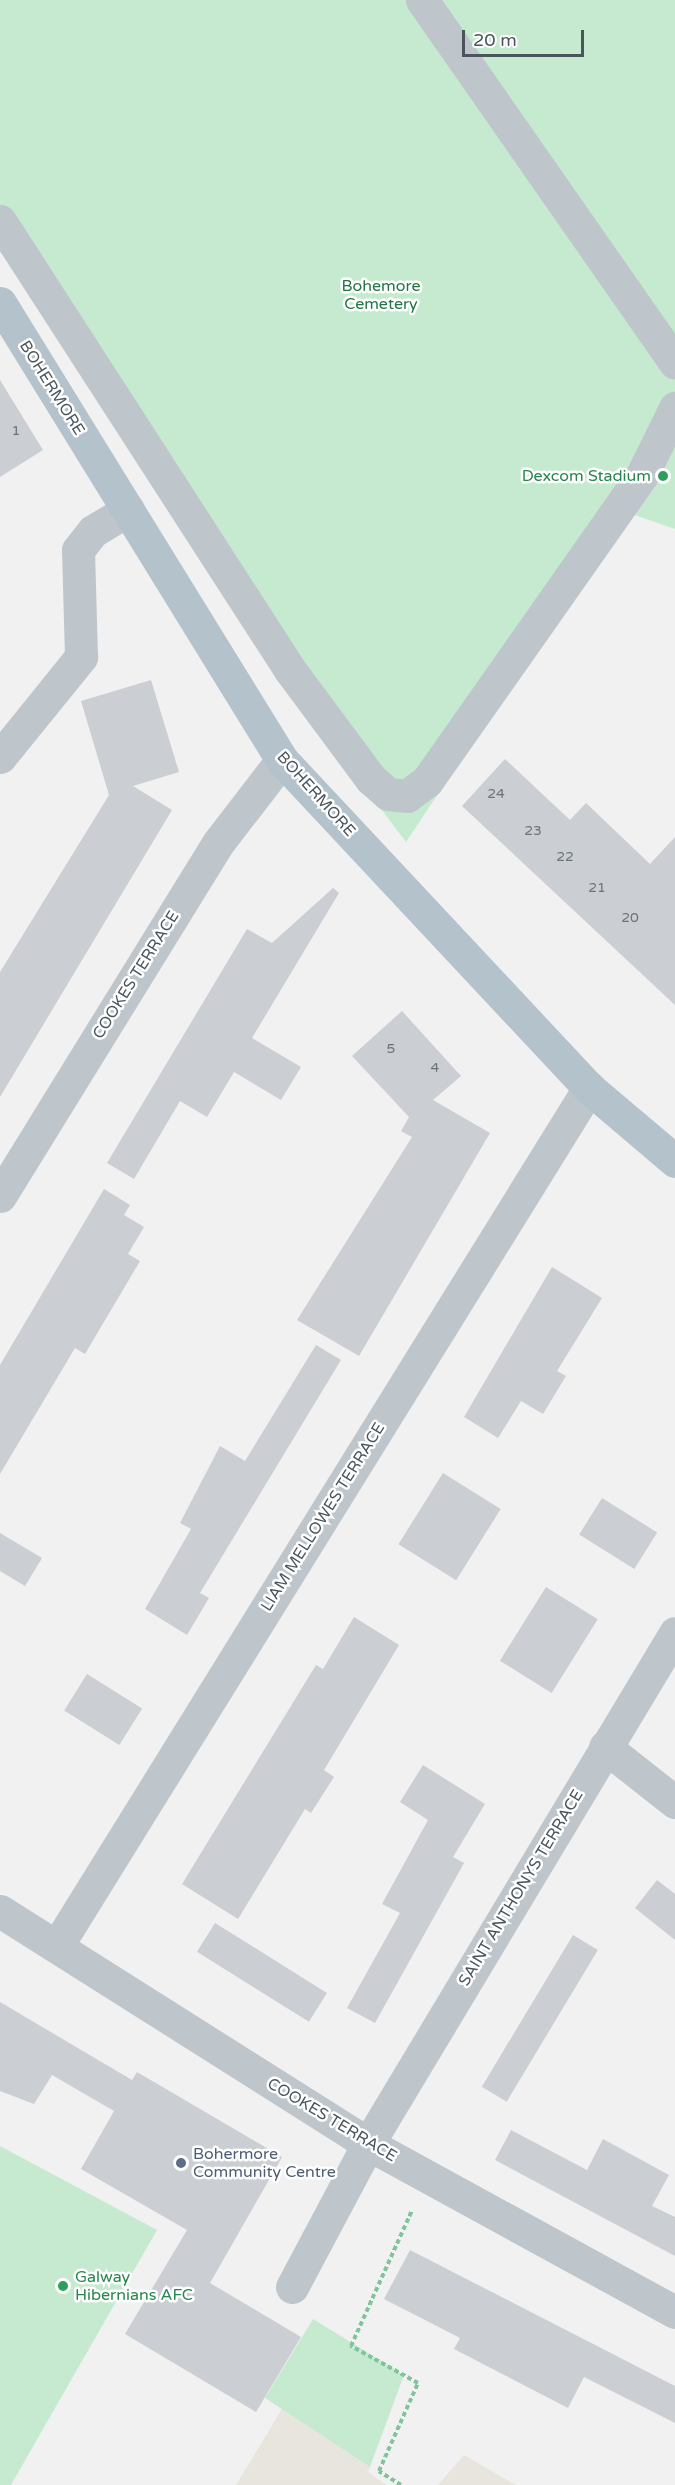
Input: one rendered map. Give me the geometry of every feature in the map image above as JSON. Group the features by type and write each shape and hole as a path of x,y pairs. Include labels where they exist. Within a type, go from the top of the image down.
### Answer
{"main road":[{"name":"BOHERMORE","path":"0,303 282,760 589,1088 675,1161"}],"street":[{"path":"423,0 675,362"},
{"path":"0,221 290,670 387,794 407,796 427,781 642,475 675,408"},
{"path":"0,757 81,657 78,550 93,531 128,510"},
{"name":"COOKES TERRACE","path":"0,1196 218,843 282,760"},
{"name":"LIAM MELLOWES TERRACE","path":"57,1946 589,1088"},
{"name":"SAINT ANTHONYS TERRACE","path":"292,2287 368,2144 604,1747 675,1633"},
{"path":"604,1747 675,1802"},
{"name":"COOKES TERRACE","path":"0,1911 368,2144 675,2312"}],"path":[{"path":"401,2485 379,2471 418,2383 351,2346 428,2176"}],"shaded area":[{"path":"282,2409 370,2467 368,2472 386,2485 236,2485"},
{"path":"464,2455 516,2485 438,2485"}],"green space":[{"name":"Bohemore Cemetery","path":"0,0 675,0 675,529 626,512 406,842 281,677 0,242"},
{"name":"Galway Hibernians AFC","path":"0,2146 157,2230 11,2485 0,2485"},
{"path":"313,2319 404,2375 370,2467 265,2398"}],"building":[{"path":"0,380 43,450 0,477"},
{"path":"151,680 179,772 133,786 172,810 0,1097 0,972 109,795 81,701"},
{"path":"505,759 570,820 586,803 650,864 675,837 675,1005 462,806"},
{"path":"333,888 339,893 252,1038 301,1067 281,1100 234,1072 207,1117 180,1101 134,1179 107,1163 247,929 272,943"},
{"path":"402,1011 461,1076 433,1100 490,1133 359,1356 297,1320 412,1137 401,1131 409,1117 352,1056"},
{"path":"104,1189 130,1205 124,1215 144,1227 128,1254 140,1261 85,1354 75,1348 0,1474 0,1365"},
{"path":"552,1267 602,1298 557,1371 566,1376 543,1414 521,1401 498,1438 464,1417"},
{"path":"316,1345 341,1360 200,1593 209,1598 187,1635 145,1609 191,1529 180,1523 220,1446 245,1461"},
{"path":"443,1473 501,1509 456,1580 398,1544"},
{"path":"602,1498 657,1532 634,1569 579,1534"},
{"path":"0,1533 42,1558 25,1586 0,1571"},
{"path":"546,1587 598,1619 552,1693 500,1661"},
{"path":"354,1617 399,1645 324,1770 334,1777 311,1813 305,1809 238,1919 182,1884 316,1665 323,1669"},
{"path":"87,1674 142,1708 119,1745 64,1710"},
{"path":"423,1765 485,1804 453,1857 464,1863 375,2023 347,2008 400,1913 382,1904 428,1820 400,1802"},
{"path":"657,1880 675,1894 675,1940 635,1908"},
{"path":"215,1923 327,1993 309,2022 197,1952"},
{"path":"573,1935 598,1950 507,2102 482,2087"},
{"path":"0,2002 132,2080 137,2072 282,2157 210,2283 301,2337 256,2412 125,2334 187,2230 81,2169 114,2111 52,2075 34,2104 0,2091"},
{"path":"511,2130 587,2170 603,2139 669,2175 652,2206 675,2217 675,2256 495,2160"},
{"path":"410,2250 675,2386 675,2423 584,2377 568,2408 454,2349 460,2338 384,2299"}],"place":[{"name":"Dexcom Stadium","path":"663,476"},
{"name":"Bohermore Community Centre","path":"181,2163"},
{"name":"Galway Hibernians AFC","path":"63,2286"}]}
